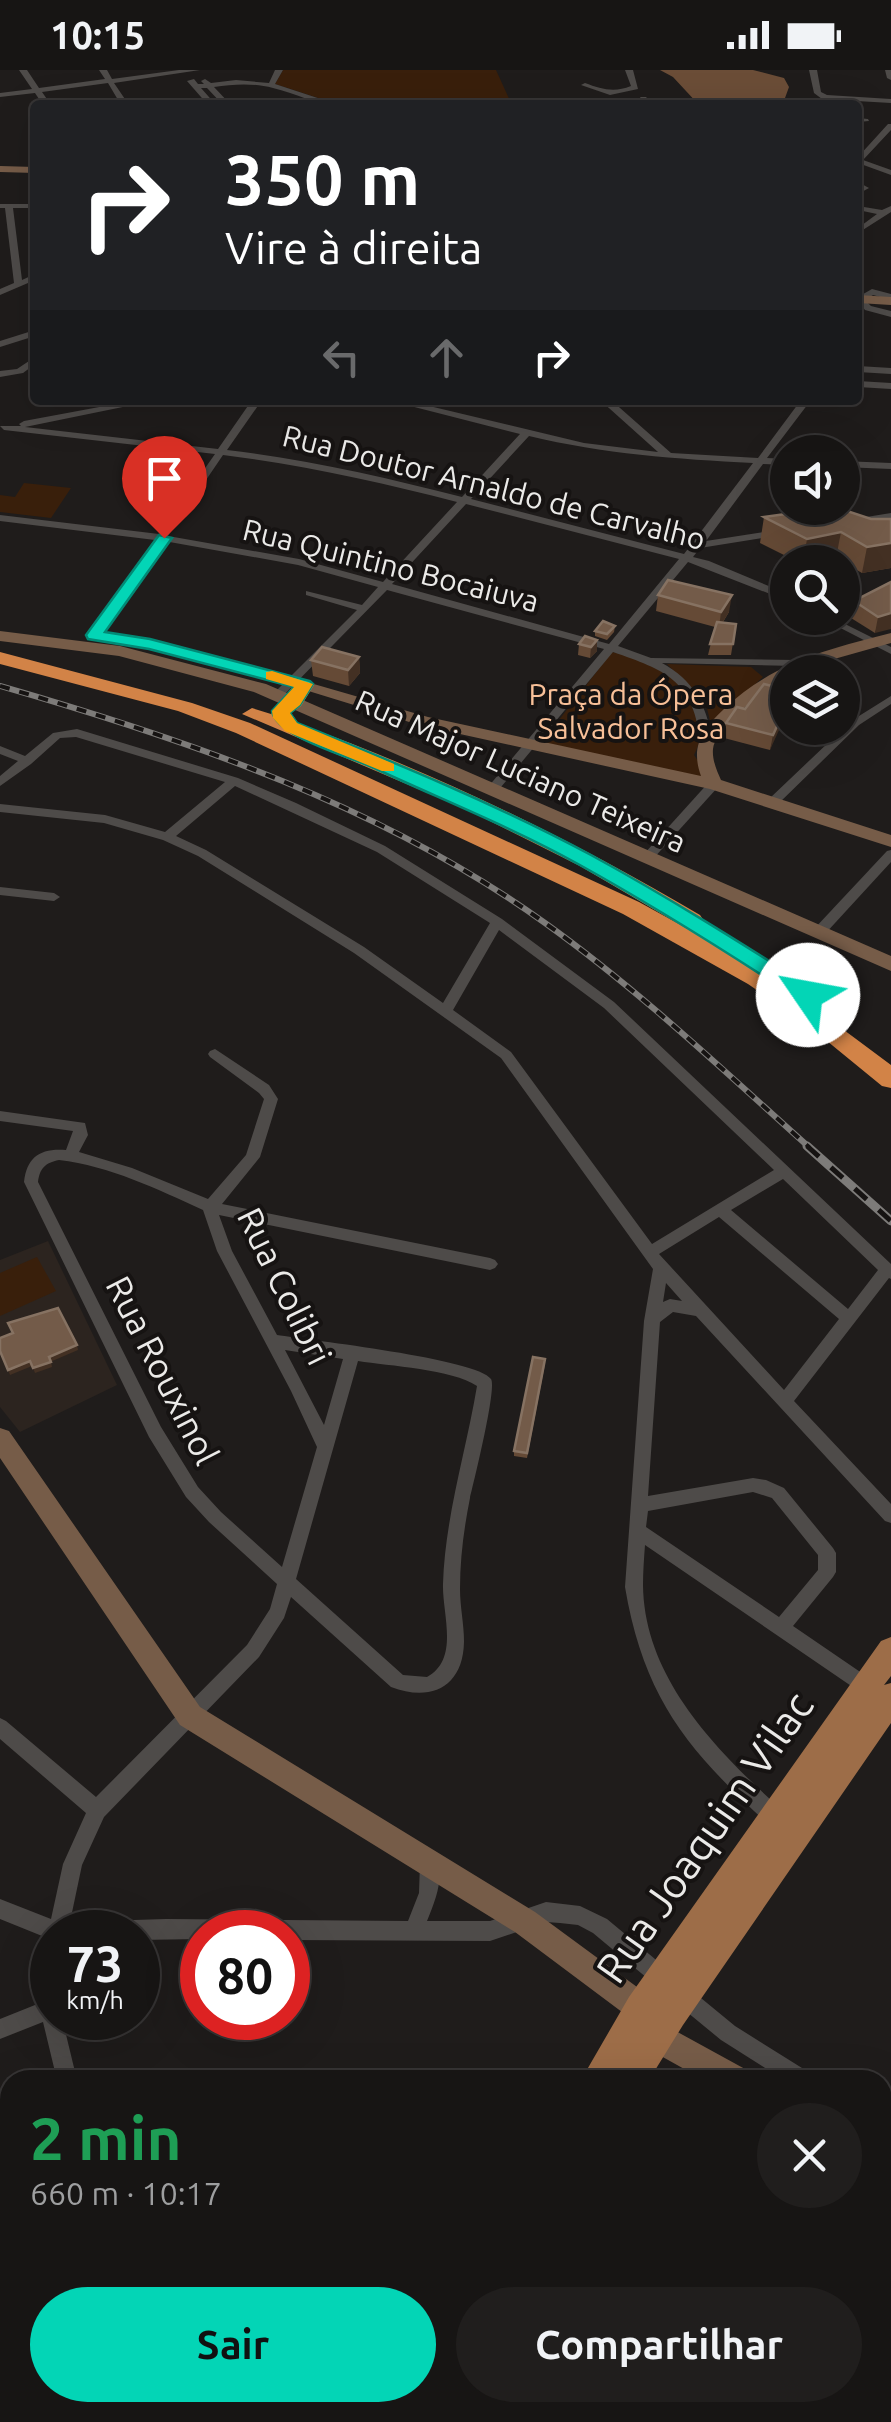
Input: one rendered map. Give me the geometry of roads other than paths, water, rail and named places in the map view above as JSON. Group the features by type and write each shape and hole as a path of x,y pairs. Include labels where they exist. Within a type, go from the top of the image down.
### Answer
{"highway":[{"path":"4,646 232,706 291,727 366,757 615,876 741,951 880,1060 891,1079"},
{"path":"4,646 243,728 588,886 757,978 880,1060 891,1088"},
{"path":"232,706 286,690"},
{"path":"286,690 280,715 291,727"}],"main road":[{"path":"0,171 30,172"},
{"path":"862,298 891,301"},
{"path":"0,621 150,644 286,690 714,784 891,841"},
{"name":"Rua Major Luciano Teixeira","path":"62,642 286,690 492,790 891,964"},
{"name":"Rua Major Luciano Teixeira","path":"4,646 62,642 150,644"},
{"path":"833,655 886,644"},
{"path":"714,784 704,758 706,738 770,685"},
{"path":"0,1438 190,1716 525,1922 720,2070"},
{"name":"Rua Joaquim Vilac","path":"607,2070 651,2020 879,1692 891,1651"},
{"name":"Rua Joaquim Vilac","path":"634,2070 651,2020"}],"street":[{"path":"24,70 43,100"},
{"path":"103,70 122,100"},
{"path":"0,94 196,70 223,100"},
{"path":"271,85 279,70"},
{"path":"585,85 606,92 624,92 635,86 629,70"},
{"path":"813,70 821,98 891,101"},
{"path":"889,70 891,78"},
{"path":"183,71 207,100"},
{"path":"195,87 252,81 319,100"},
{"path":"862,154 891,126"},
{"path":"862,164 891,173"},
{"path":"18,284 3,206 30,206"},
{"path":"862,208 887,210"},
{"path":"862,228 887,210"},
{"path":"0,292 30,279"},
{"path":"0,344 30,335"},
{"path":"20,371 30,364"},
{"path":"862,369 891,371"},
{"path":"0,374 30,372"},
{"path":"862,384 891,386"},
{"path":"59,418 79,405"},
{"path":"2,428 126,405"},
{"path":"94,635 254,405"},
{"path":"412,405 584,446 668,456 770,461"},
{"path":"611,405 668,456"},
{"path":"492,790 697,545 802,405"},
{"name":"Rua Doutor Arnaldo de Carvalho","path":"2,428 224,452 330,468 686,558 727,570 770,590"},
{"path":"286,690 526,433"},
{"path":"860,465 891,466"},
{"path":"860,521 891,516"},
{"name":"Rua Quintino Bocaiuva","path":"0,518 164,538 299,562 646,660"},
{"path":"864,520 877,528"},
{"path":"697,545 790,531"},
{"path":"310,593 364,608"},
{"path":"860,633 886,644"},
{"path":"646,660 770,662"},
{"path":"646,660 674,675 696,694 704,713 706,738"},
{"path":"860,715 891,699"},
{"path":"0,782 58,735 77,734 234,781 382,849 498,922 609,1005 889,1271 785,1401"},
{"path":"772,802 826,745"},
{"path":"0,750 27,761"},
{"path":"167,837 234,781"},
{"path":"648,857 714,784"},
{"path":"0,808 105,819 167,837 252,882 446,1010 506,1055 524,1074 584,1165 656,1260 891,1516"},
{"path":"818,932 891,854"},
{"path":"0,891 54,898"},
{"path":"446,1010 498,922"},
{"path":"214,1054 264,1089 271,1099 253,1157 210,1207 490,1264"},
{"path":"0,1116 80,1127 81,1135 70,1156"},
{"name":"Rua Colibri","path":"45,1157 70,1156 116,1168 210,1207 219,1242 298,1387 324,1444"},
{"name":"Rua Rouxinol","path":"45,1157 33,1168 32,1182 176,1468 214,1518 398,1682 421,1688 442,1678 452,1662 452,1565 470,1448 485,1384 464,1371 353,1352"},
{"path":"782,1172 719,1210 656,1260 634,1587 648,1656 692,1736 722,1770 785,1826"},
{"path":"719,1210 848,1318"},
{"path":"652,1320 664,1307 678,1304 707,1314"},
{"path":"63,1910 73,1864 97,1810 253,1651 278,1612 353,1352 271,1341"},
{"path":"641,1505 754,1485 778,1494 827,1553 830,1564 828,1572 782,1628"},
{"path":"638,1532 879,1692"},
{"path":"0,1726 97,1810"},
{"path":"414,1930 429,1893 430,1862"},
{"path":"0,1909 30,1921"},
{"path":"160,1928 490,1931 546,1912 580,1916 600,1926 728,2034 787,2070"},
{"path":"0,2029 30,2017"},
{"path":"57,2040 65,2070"}],"railway":[{"path":"0,686 143,730 283,781 418,844 483,881 614,976 810,1148"},
{"path":"807,1146 891,1221"}],"park label":[{"name":"Praça da Ópera Salvador Rosa","path":"631,711"}]}
